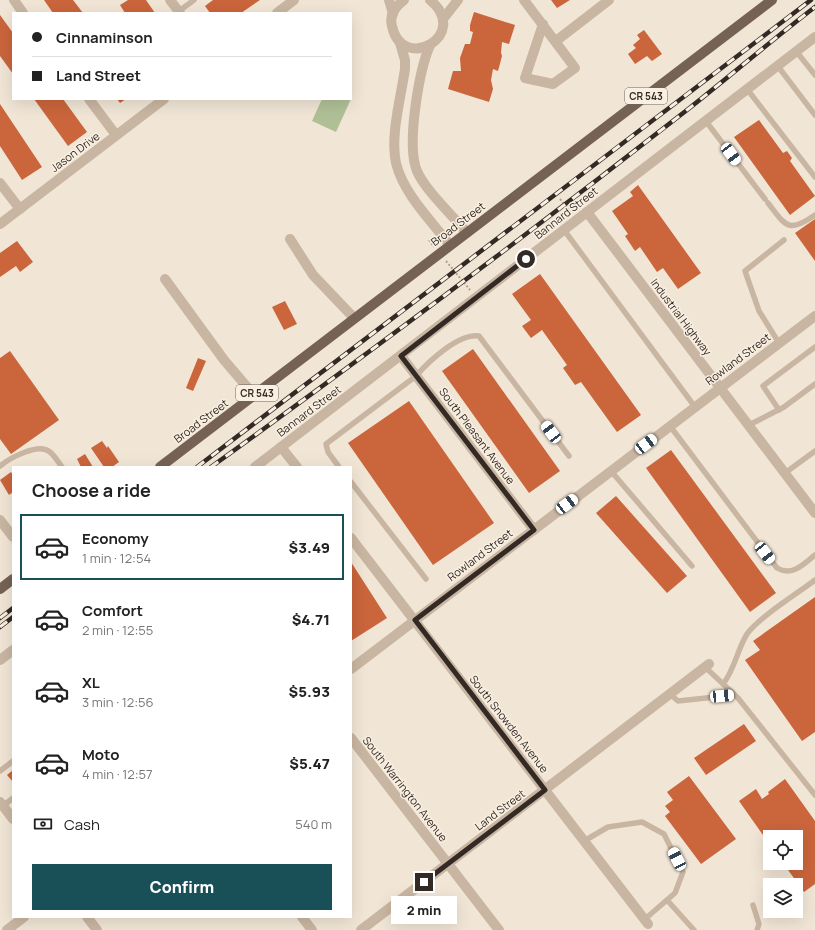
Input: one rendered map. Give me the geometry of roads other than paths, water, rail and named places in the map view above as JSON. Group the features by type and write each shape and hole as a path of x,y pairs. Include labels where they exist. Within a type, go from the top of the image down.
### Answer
{"main road":[{"name":"Broad Street","path":"161,466 772,0"},
{"path":"0,589 12,580"}],"street":[{"path":"14,0 23,12"},
{"path":"170,0 180,12"},
{"path":"278,12 294,0"},
{"path":"388,0 392,14 391,23 393,33 400,43 405,60 395,148 400,173 408,189 450,245"},
{"path":"392,14 398,5 404,0"},
{"path":"400,43 418,49 430,45 438,38 443,26 443,19 438,6 430,0"},
{"path":"443,19 458,0"},
{"path":"524,0 543,24 576,68 553,84 525,78 543,24"},
{"path":"556,41 609,0"},
{"name":"Bannard Street","path":"256,466 815,37"},
{"path":"430,45 423,61 411,142 412,158 423,182 467,232"},
{"path":"90,100 116,135"},
{"name":"Jason Drive","path":"0,224 163,100"},
{"path":"400,173 416,169"},
{"path":"0,183 20,209"},
{"name":"Industrial Highway","path":"587,212 815,512"},
{"path":"290,239 313,275 354,318"},
{"path":"165,279 224,360 254,395"},
{"name":"Rowland Street","path":"352,668 815,316"},
{"name":"South Pleasant Avenue","path":"401,356 534,530"},
{"path":"281,447 296,466"},
{"path":"0,520 12,536"},
{"name":"South Snowden Avenue","path":"352,539 647,922"},
{"path":"0,660 12,651"},
{"name":"Land Street","path":"361,930 707,666"},
{"name":"South Warrington Avenue","path":"352,739 499,930"},
{"path":"2,804 12,818"},
{"path":"7,930 23,918"},
{"path":"88,918 97,930"},
{"path":"303,918 312,930"}],"lane":[{"path":"180,12 194,0"},
{"path":"796,51 815,74"},
{"path":"777,65 815,115"},
{"path":"747,89 815,177"},
{"path":"705,120 784,225 800,225 815,215"},
{"path":"564,230 695,407"},
{"path":"779,343 759,311 745,271 784,240"},
{"path":"338,466 328,452 326,444 416,376 426,365 461,339 472,335 479,336 569,456"},
{"path":"779,410 763,386 815,347"},
{"path":"749,425 779,410 815,384"},
{"path":"670,426 777,568 783,572 791,571 800,567 815,555"},
{"path":"0,466 30,450 41,448 49,450 61,466"},
{"path":"785,473 815,451"},
{"path":"611,471 692,566"},
{"path":"352,483 426,579"},
{"path":"722,684 733,670 741,646 752,628 815,580"},
{"path":"707,666 722,684 734,694 815,795"},
{"path":"670,694 678,701 734,694"},
{"path":"0,771 12,762"},
{"path":"2,804 12,799"},
{"path":"584,841 608,827 642,822 664,834 683,872 674,893 647,922"},
{"path":"667,900 694,930"},
{"path":"753,905 759,924 756,930"}],"railway":[{"path":"198,466 811,0"},
{"path":"212,466 510,246 687,110 815,7"},
{"path":"0,618 12,609"},
{"path":"0,627 12,618"}]}
